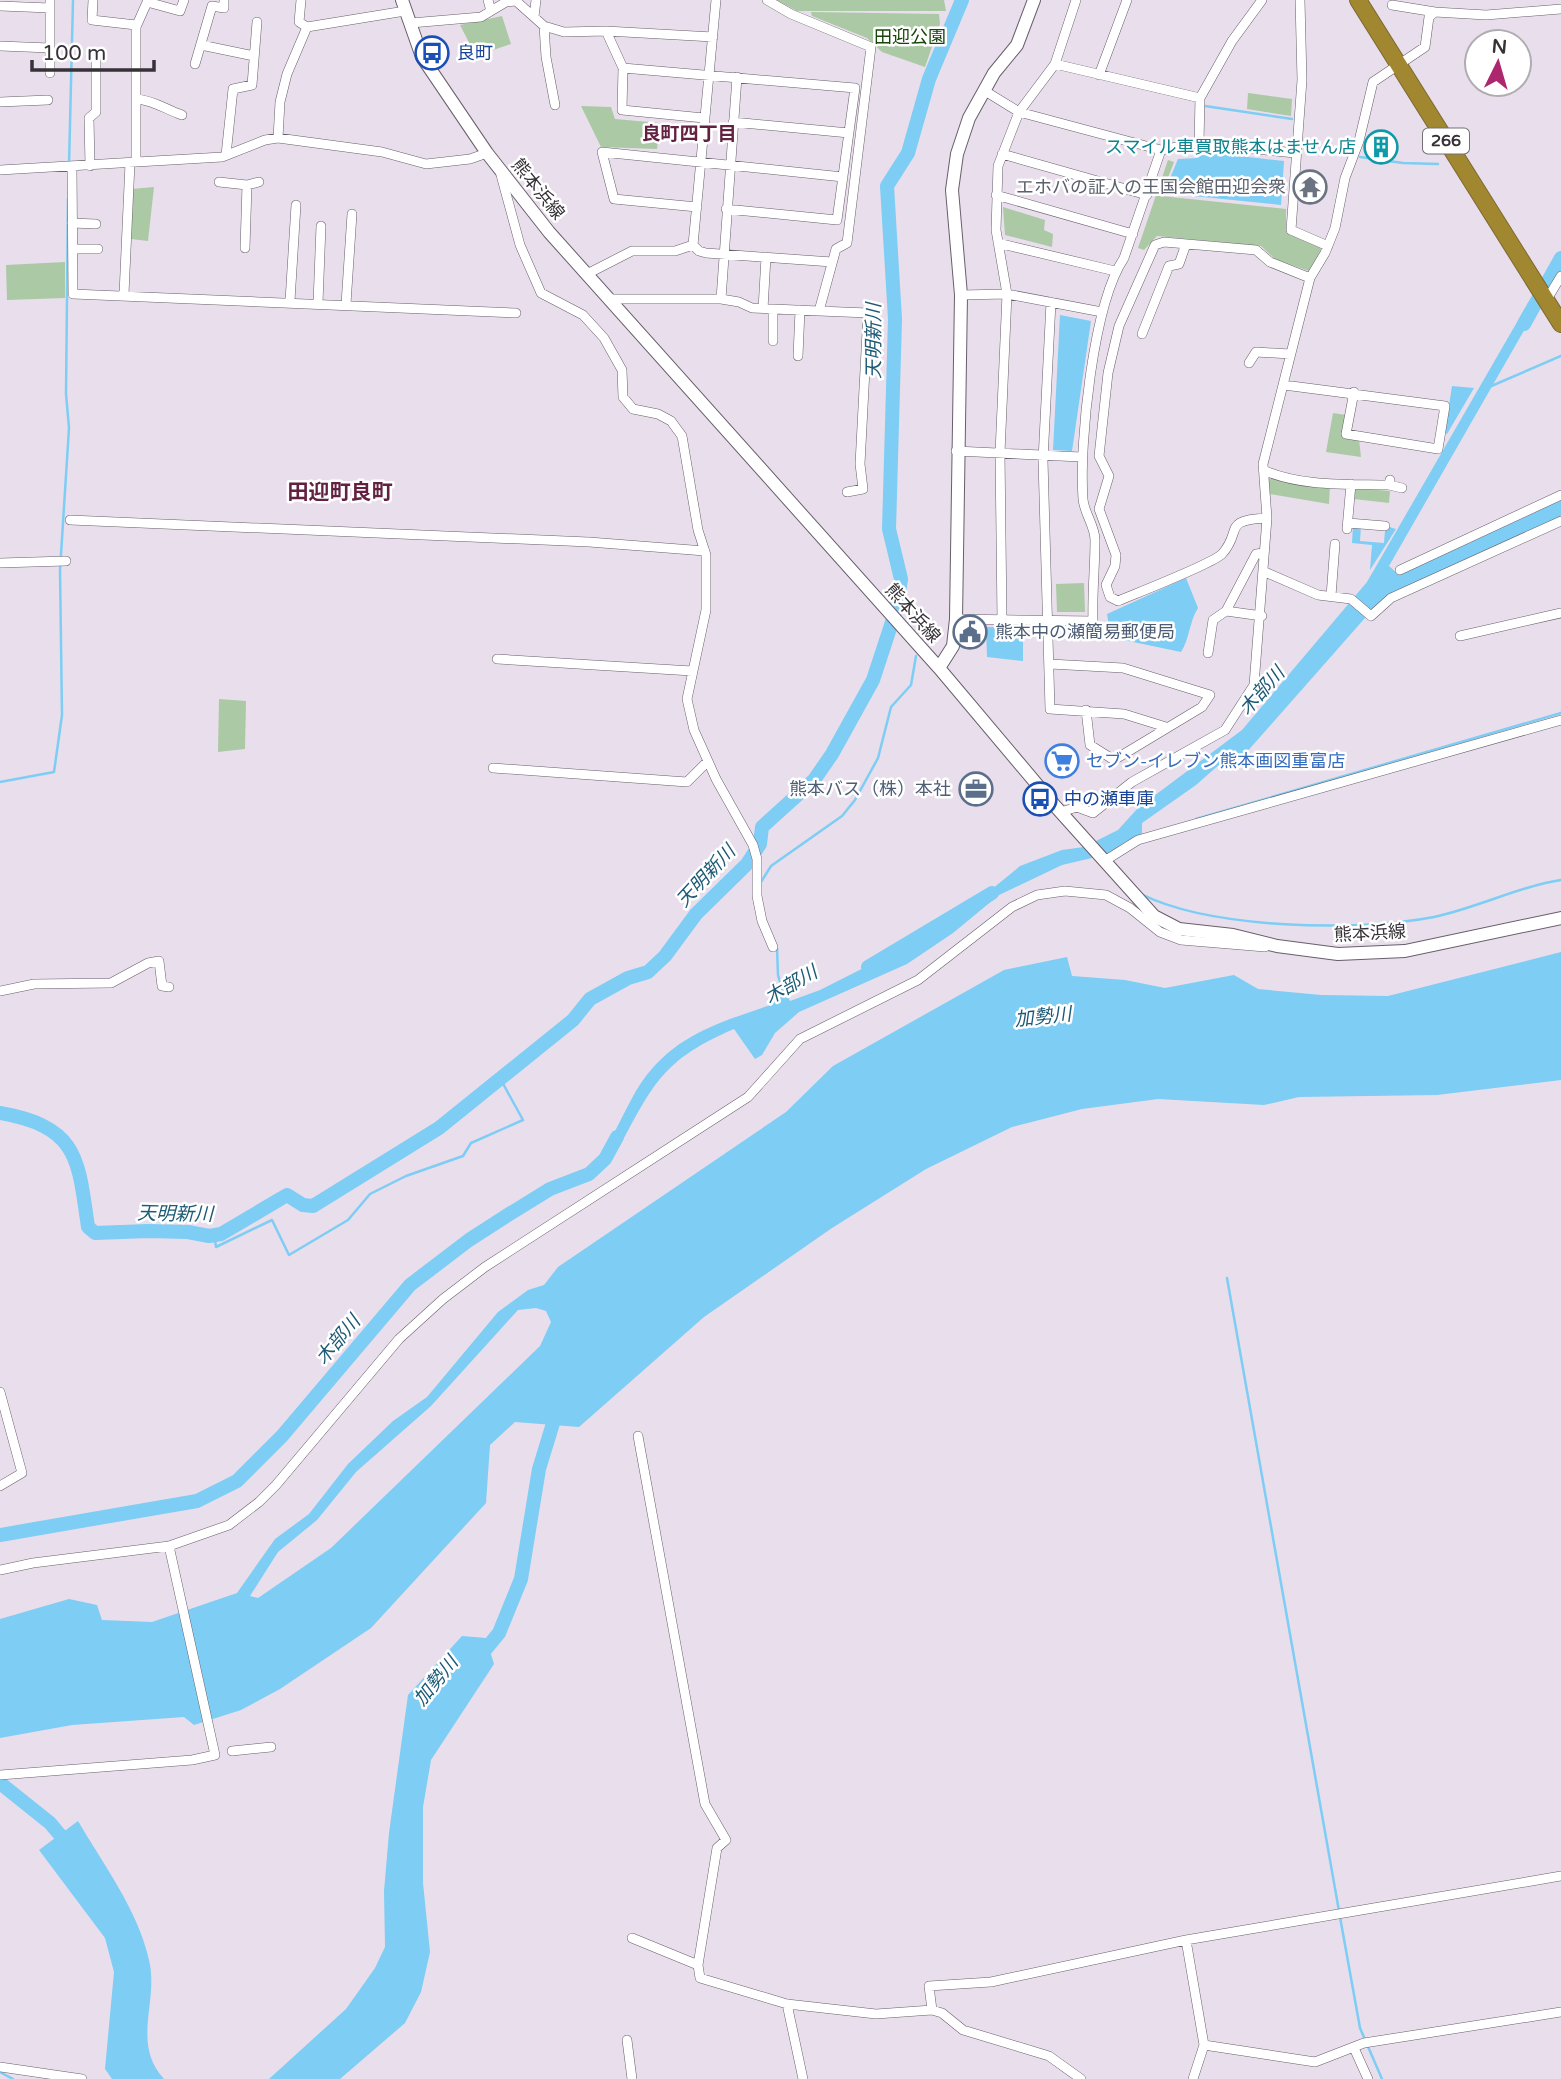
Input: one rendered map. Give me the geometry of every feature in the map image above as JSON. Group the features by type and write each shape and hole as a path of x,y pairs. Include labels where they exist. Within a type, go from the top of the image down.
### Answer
{"highway":[{"name":"266","path":"1358,0 1561,324"}],"main road":[{"path":"939,668 953,646 956,619 956,451 961,295 952,190 957,154 969,118 994,73 1017,45 1034,0"},
{"name":"熊本浜線","path":"406,11 422,57 499,169 587,274 939,668 1061,813 1154,916 1179,929 1233,935 1277,946 1338,954 1405,951 1561,918"}],"street":[{"path":"93,0 92,20 136,25"},
{"path":"124,294 137,99 136,25 148,1 180,11 184,0"},
{"path":"202,1 224,8 225,0"},
{"path":"301,0 299,22 307,27 406,11 481,17 506,2 516,1 544,26 564,32 606,31 713,37"},
{"path":"488,0 491,11"},
{"path":"534,17 536,0"},
{"path":"716,0 693,245 699,251 832,262"},
{"path":"767,0 790,14 871,47 847,243 838,246 820,311"},
{"path":"1002,619 1000,453 1007,294 998,243 996,195 1002,154 1019,112 1055,64 1076,0"},
{"path":"1100,75 1127,0"},
{"path":"1199,143 1200,98 1232,41 1262,0"},
{"path":"1300,0 1302,80 1294,153 1291,230 1328,246"},
{"path":"0,6 50,4 50,73"},
{"path":"1392,5 1486,16 1561,9"},
{"path":"195,64 212,6"},
{"path":"1061,813 1077,807 1093,813 1132,782 1225,730 1254,685 1265,572 1267,518 1263,470 1310,278 1328,246 1373,82 1425,47 1429,16 1435,12"},
{"path":"226,155 233,89 252,85 257,22"},
{"path":"544,26 546,57 555,105"},
{"path":"278,138 280,102 287,74 307,27"},
{"path":"606,31 623,68 622,110 704,118"},
{"path":"201,45 254,56"},
{"path":"0,46 50,48"},
{"path":"90,166 89,118 96,112 96,60"},
{"path":"1055,64 1200,98"},
{"path":"623,68 855,88 837,220 726,209"},
{"path":"721,299 737,77"},
{"path":"985,91 1019,112 1161,150 1199,143 1294,153"},
{"path":"137,99 155,101 166,110 182,115"},
{"path":"0,102 48,100"},
{"path":"733,122 849,133"},
{"path":"0,170 226,155 278,138 382,152 426,164 470,159 487,153"},
{"path":"956,619 1093,621 1095,537 1083,503 1081,457 1102,312 1115,271 1133,234 1161,150"},
{"path":"696,207 614,199 602,152 843,177"},
{"path":"1002,154 1147,195"},
{"path":"70,167 74,294 290,301 516,313"},
{"path":"499,169 520,245 541,293 583,315 604,338 622,370 623,397 633,409 659,414 671,421 682,436 698,530 705,551 706,610 687,699 694,730 708,761 753,845 757,859 757,896 762,921 774,947"},
{"path":"219,183 247,185 260,182"},
{"path":"245,248 247,185"},
{"path":"996,195 1133,234"},
{"path":"290,301 296,205"},
{"path":"346,304 352,214"},
{"path":"72,223 96,224"},
{"path":"318,303 321,226"},
{"path":"1267,518 1248,519 1238,524 1220,556 1118,601 1110,597 1105,586 1115,566 1116,555 1099,509 1109,477 1099,456 1108,373 1119,326 1149,252 1155,245 1164,242 1256,250 1269,262 1310,278"},
{"path":"998,243 1115,271"},
{"path":"1142,334 1169,266 1179,264 1186,244"},
{"path":"587,274 632,251 675,251 693,245"},
{"path":"73,249 98,250"},
{"path":"766,257 768,309 773,341"},
{"path":"1545,300 1561,276"},
{"path":"961,295 1007,294 1102,312"},
{"path":"610,299 721,299 768,309 868,313 860,464 863,489 846,492"},
{"path":"1051,302 1043,456 1050,620 1050,709 1124,714 1166,727"},
{"path":"797,356 800,310"},
{"path":"1249,363 1256,352 1290,354"},
{"path":"1284,385 1354,392 1444,407 1438,449 1346,434 1354,392"},
{"path":"956,451 1081,457"},
{"path":"1263,470 1279,477 1317,483 1389,482 1402,488"},
{"path":"1352,484 1348,526 1385,526"},
{"path":"1400,570 1561,495"},
{"path":"70,520 575,541 705,551"},
{"path":"1265,572 1318,595 1351,599 1371,616 1391,598 1561,521"},
{"path":"1331,597 1335,544"},
{"path":"1208,653 1213,620 1226,611 1256,554 1264,553"},
{"path":"0,563 66,561"},
{"path":"1226,611 1262,616"},
{"path":"1460,636 1561,613"},
{"path":"497,659 692,671"},
{"path":"1050,664 1123,668 1210,695 1202,707 1114,760 1090,746 1086,710"},
{"path":"1106,860 1138,840 1561,720"},
{"path":"493,768 687,782 708,761"},
{"path":"0,1570 33,1563 169,1546 215,1531 259,1502 399,1339 485,1267 748,1097 800,1039 918,979 1012,907 1037,895 1065,891 1106,895 1130,908 1160,932 1181,940 1277,946"},
{"path":"0,991 34,984 111,984 148,963 159,961 162,986 169,987"},
{"path":"0,1392 22,1473 0,1486"},
{"path":"639,1436 705,1804 726,1840 717,1848 698,1965 700,1978 787,2004 876,2014 932,2010 942,2013 962,2030 1049,2056 1081,2079"},
{"path":"0,1775 192,1760 215,1755 169,1557 169,1546"},
{"path":"232,1751 271,1747"},
{"path":"932,2010 929,1986 991,1982 1186,1940 1561,1876"},
{"path":"632,1938 698,1965"},
{"path":"1186,1940 1204,2045 1193,2079"},
{"path":"787,2004 803,2079"},
{"path":"1204,2045 1315,2062 1364,2043 1561,2012"},
{"path":"627,2040 632,2079"},
{"path":"1354,2048 1368,2079"},
{"path":"0,2067 82,2079"}],"green space":[{"path":"777,0 944,0 946,11 797,11"},
{"name":"田迎公園","path":"811,12 939,14 940,24 925,67 882,52 867,38 812,16"},
{"path":"502,16 511,44 476,56 460,25"},
{"path":"1248,93 1292,99 1291,116 1247,109"},
{"path":"581,106 611,107 615,119 660,123 657,149 601,147"},
{"path":"1168,160 1174,162 1161,196 1286,209 1286,233 1322,248 1309,271 1275,259 1261,246 1157,236 1144,250 1138,248"},
{"path":"154,187 148,241 131,239 132,189"},
{"path":"1003,207 1045,220 1044,230 1053,234 1052,247 1005,235"},
{"path":"65,262 65,298 7,300 6,265"},
{"path":"1333,413 1346,415 1343,436 1359,439 1361,457 1326,452"},
{"path":"1268,478 1318,487 1330,485 1329,504 1270,494"},
{"path":"1355,488 1390,491 1389,503 1354,499"},
{"path":"1084,583 1085,612 1057,612 1056,584"},
{"path":"219,699 246,701 245,749 218,752"}],"water":[{"path":"1204,152 1284,161 1281,205 1164,193 1178,159 1198,158"},
{"path":"1528,303 1534,313 1389,566 1399,575 1561,500 1561,519 1391,598 1365,618 1245,754 1221,763 1196,785 1142,823 1142,835 1125,842 1109,854 1062,865 999,895 953,933 907,964 799,1012 775,1033 762,1055 755,1059 734,1029 688,1054 658,1081 612,1160 604,1150 636,1091 654,1066 683,1041 716,1024 773,1004 779,994 787,995 790,1001 820,990 947,926 1020,866 1062,850 1084,847 1118,830 1138,808 1242,730 1367,582"},
{"path":"1060,315 1091,321 1072,451 1053,450"},
{"path":"1452,386 1474,388 1447,434 1445,432"},
{"path":"1353,526 1361,526 1360,541 1384,543 1385,530 1389,527 1396,529 1370,570 1372,545 1352,543"},
{"path":"1186,578 1198,608 1181,652 1119,639 1109,626 1107,614"},
{"path":"986,627 1023,628 1023,661 987,657"},
{"path":"1561,952 1561,1080 1437,1095 1299,1097 1264,1105 1158,1099 1082,1109 1012,1127 926,1169 832,1228 704,1317 579,1427 515,1422 490,1445 486,1503 371,1628 280,1689 241,1710 194,1725 184,1717 72,1725 0,1738 0,1619 69,1599 97,1605 102,1620 152,1622 237,1593 275,1539 309,1514 348,1464 393,1421 427,1397 498,1312 528,1290 544,1285 558,1267 786,1112 833,1066 1004,970 1067,957 1072,976 1125,980 1165,988 1234,975 1258,989 1321,995 1388,996","holes":["536,1308 546,1311 551,1322 540,1346 331,1548 258,1598 250,1596 278,1552 317,1520 356,1472 431,1406 518,1310"]},
{"path":"462,1636 486,1638 494,1664 431,1760 423,1807 423,1883 430,1952 421,1992 405,2023 340,2079 269,2079 346,2009 375,1968 385,1947 384,1891 389,1833 408,1695"},
{"path":"78,1821 119,1888 144,1941 151,1976 147,2037 149,2051 154,2065 164,2079 112,2079 105,2069 114,1972 105,1938 39,1850"}],"waterway":[{"path":"69,165 73,0"},
{"name":"天明新川","path":"0,1113 26,1119 46,1127 60,1137 77,1165 88,1227 95,1233 188,1232 209,1236 221,1234 287,1195 303,1205 313,1206 439,1128 573,1020 590,999 628,978 648,972 665,956 696,914 747,864 760,844 762,827 814,780 832,754 873,680 897,607 901,579 889,529 895,319 887,186 908,153 929,79 962,0"},
{"path":"1205,106 1292,119"},
{"path":"1360,157 1403,163 1438,164"},
{"path":"0,782 54,772 62,715 60,570 69,428 66,394 68,199"},
{"path":"1524,324 1561,258"},
{"path":"1489,387 1561,356"},
{"path":"761,882 771,866 842,816 855,800 878,758 891,707 911,685 916,656"},
{"path":"1196,819 1561,713"},
{"path":"1141,894 1171,906 1244,921 1326,926 1366,925 1434,917 1529,887 1561,880"},
{"name":"木部川","path":"868,967 992,893"},
{"path":"777,948 778,975 784,996"},
{"path":"214,1233 216,1247 272,1220 289,1255 348,1220 370,1194 406,1176 463,1156 471,1143 523,1120 501,1080"},
{"name":"木部川","path":"0,1535 197,1501 237,1481 282,1436 410,1285 469,1240 511,1213 550,1189 589,1174 605,1159 617,1137"},
{"path":"1227,1278 1339,1911"},
{"name":"加勢川","path":"476,1661 499,1633 521,1579 539,1469 558,1407"},
{"name":"加勢川","path":"0,1783 50,1823 71,1848"},
{"path":"1340,1917 1360,2028 1382,2079"},
{"path":"0,2072 13,2079"}],"place":[{"name":"良町","path":"432,53"},
{"name":"スマイル車買取熊本はません店","path":"1381,147"},
{"name":"エホバの証人の王国会館田迎会衆","path":"1310,187"},
{"name":"熊本中の瀬簡易郵便局","path":"970,632"},
{"name":"セブン-イレブン熊本画図重富店","path":"1062,761"},
{"name":"熊本バス（株）本社","path":"976,789"},
{"name":"中の瀬車庫","path":"1040,799"}],"district":[{"name":"良町四丁目","path":"689,134"},
{"name":"田迎町良町","path":"340,492"}]}
